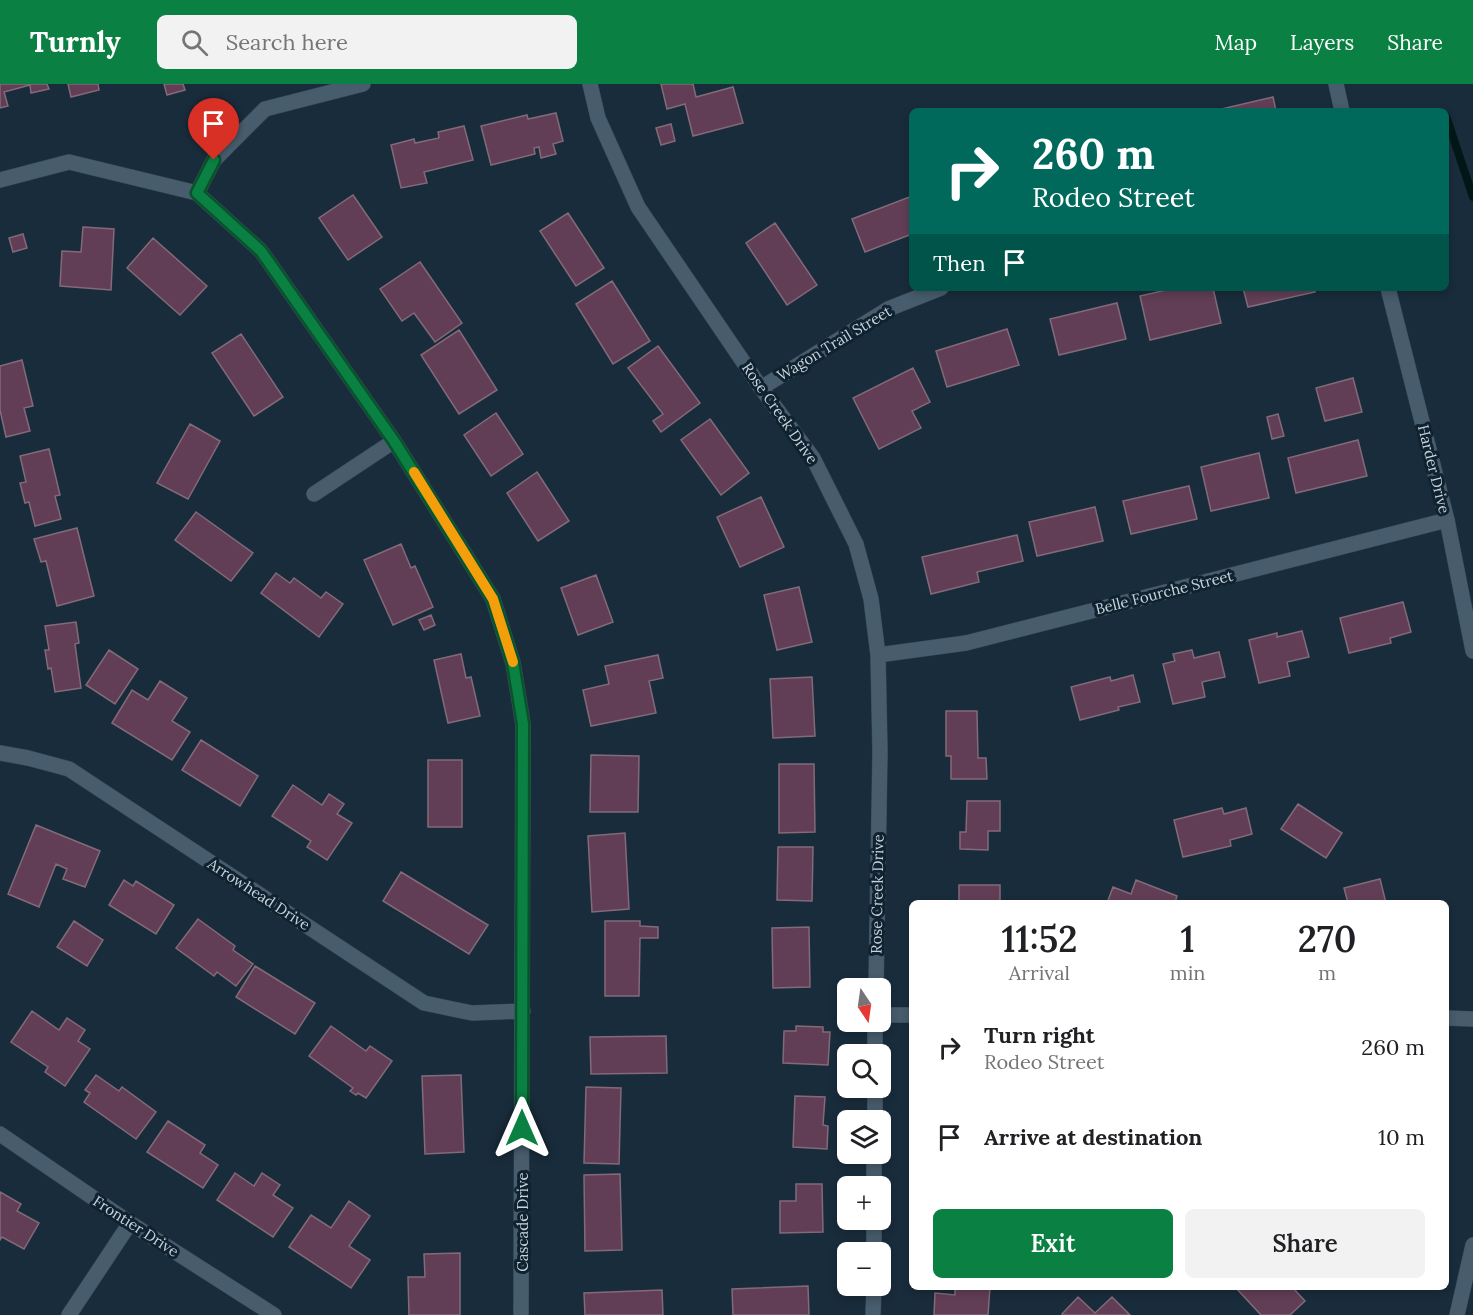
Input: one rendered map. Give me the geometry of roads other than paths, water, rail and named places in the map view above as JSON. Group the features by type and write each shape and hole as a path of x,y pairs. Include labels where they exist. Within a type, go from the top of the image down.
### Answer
{"street":[{"path":"197,193 214,160 265,109 363,84"},
{"name":"Rose Creek Drive","path":"590,84 598,118 638,207 761,388 813,458 856,544 871,600 878,656 880,752 876,978"},
{"path":"1336,84 1341,108"},
{"name":"Cascade Drive","path":"0,180 69,162 197,193 261,251 394,441 493,599 513,663 523,724 521,1315"},
{"name":"Wagon Trail Street","path":"761,388 888,309 933,291"},
{"name":"Harder Drive","path":"1389,291 1447,520 1473,651"},
{"path":"314,494 394,441"},
{"name":"Belle Fourche Street","path":"878,656 966,643 1447,520"},
{"name":"Arrowhead Drive","path":"0,753 69,769 424,1004 472,1013 523,1011"},
{"path":"891,1015 909,1015"},
{"path":"1449,1018 1473,1018"},
{"name":"Frontier Drive","path":"0,1134 130,1223 274,1315"},
{"path":"69,1315 130,1223"},
{"path":"1457,1315 1473,1245"},
{"path":"873,1315 874,1296"}],"waterway":[{"path":"1449,125 1473,197"}]}
